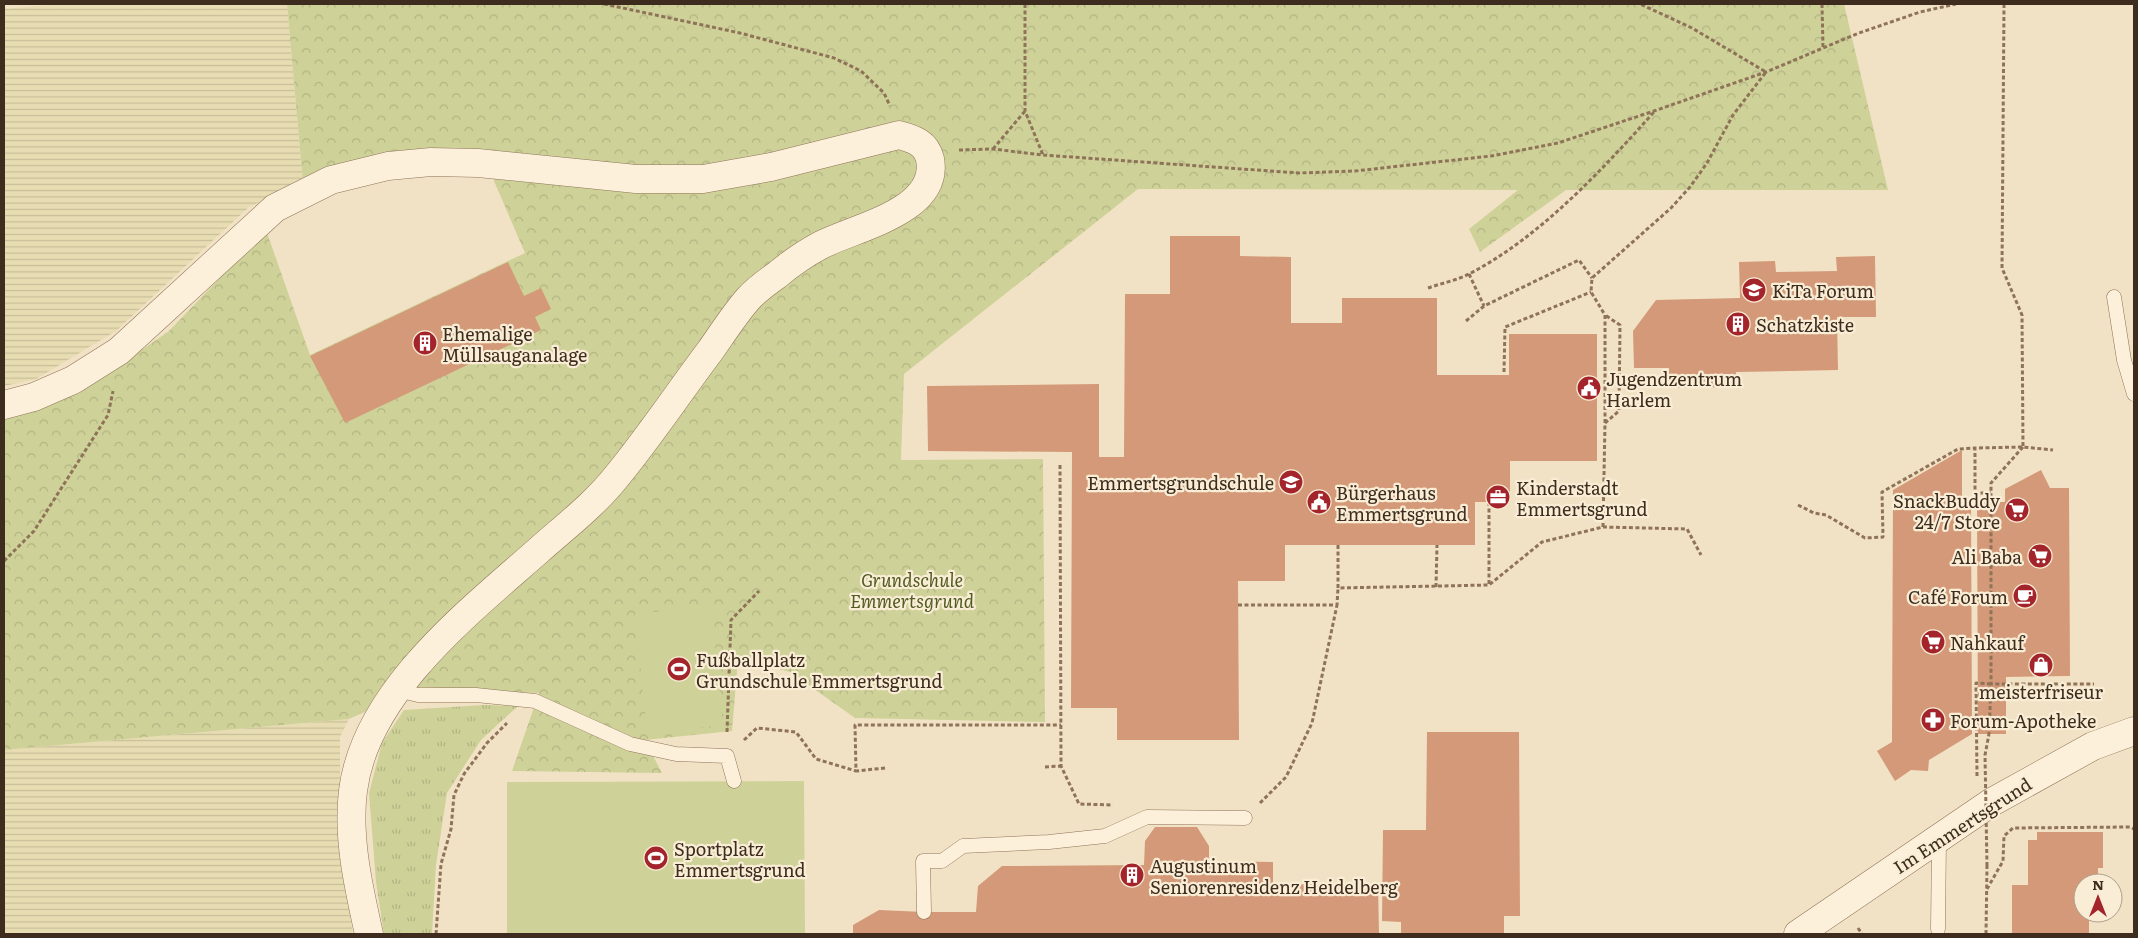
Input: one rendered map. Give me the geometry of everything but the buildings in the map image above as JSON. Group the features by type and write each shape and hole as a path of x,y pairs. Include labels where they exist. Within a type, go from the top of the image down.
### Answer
{"street":[{"path":"4,405 34,397 73,380 119,351 275,208 331,180 388,166 431,162 478,163 636,179 703,179 771,167 899,134 917,139 928,151 932,169 927,187 916,198 893,214 820,245 778,273 748,299 616,478 576,517 444,634 414,667 397,690 374,727 358,764 352,792 352,830 357,874 369,934"},
{"name":"Im Emmertsgrund","path":"1798,934 2020,785 2093,746 2134,731"}],"lane":[{"path":"2114,297 2124,360 2134,394"},
{"path":"397,690 418,695 476,695 534,701 630,744 676,754 727,756 734,781"},
{"path":"924,912 923,860 942,860 963,846 1050,842 1105,836 1147,817 1245,818"},
{"path":"1938,929 1939,839"}],"path":[{"path":"604,4 740,33 834,58 860,72 884,93 895,114 899,134"},
{"path":"1025,4 1025,111 1043,155"},
{"path":"1640,4 1692,28 1766,72"},
{"path":"1822,4 1823,47"},
{"path":"928,151 993,149 1043,155 1299,173 1355,171 1492,156 1558,143 1766,72 1823,47 1920,12 1956,4"},
{"path":"1986,934 1985,754 1990,734 1991,483 2023,447 2022,315 2002,268 2004,4"},
{"path":"1592,278 1671,208 1690,187 1707,163 1733,115 1766,72"},
{"path":"993,149 1025,111"},
{"path":"1428,288 1469,274 1504,254 1602,171 1654,111"},
{"path":"1466,321 1484,306 1579,260 1592,278 1591,292 1605,315 1620,325 1619,411 1605,423"},
{"path":"1469,274 1484,306"},
{"path":"1504,372 1505,327 1591,292"},
{"path":"1603,527 1605,315"},
{"path":"4,561 34,531 108,415 119,351"},
{"path":"1798,506 1814,513 1826,515 1865,538 1882,537 1882,492 1958,449 2023,447 2053,450"},
{"path":"1975,448 1975,493 1991,493"},
{"path":"1060,465 1061,766 1079,804 1118,805"},
{"path":"1489,502 1489,585"},
{"path":"1338,588 1489,585 1542,542 1603,527 1687,529 1701,555"},
{"path":"1245,818 1286,777 1312,723 1338,605 1338,545"},
{"path":"1436,586 1437,545"},
{"path":"727,756 731,620 760,591"},
{"path":"1238,605 1338,605"},
{"path":"1976,746 1976,683 2094,684"},
{"path":"436,934 441,864 451,829 454,795 464,774 487,743 511,719 534,701"},
{"path":"856,772 855,725 1061,725"},
{"path":"727,756 757,728 796,732 816,759 856,772 885,768"},
{"path":"1045,767 1061,766"},
{"path":"1987,889 2003,860 2004,836 2013,828 2130,827 2134,829"}],"shaded area":[{"path":"59,4 287,4 303,183 249,207 116,331 36,379 4,386 4,9"},
{"path":"349,719 340,737 340,844 353,934 4,934 4,750"}],"green space":[{"name":"Grundschule Emmertsgrund","path":"287,4 1844,4 1888,190 1566,190 1480,252 1469,229 1518,190 1138,189 904,374 901,460 1043,459 1045,722 855,718 790,672 738,659 732,731 645,740 662,773 512,771 539,693 421,687 349,719 4,750 4,420 80,393 169,331 266,230 310,355 525,253 494,181 491,155 303,183"},
{"name":"Fußballplatz Grundschule Emmertsgrund","path":"711,606 723,725 647,733 635,614"},
{"path":"484,705 518,706 481,740 447,793 436,865 432,934 384,934 376,882 369,793 382,743 404,710"},
{"name":"Sportplatz Emmertsgrund","path":"804,781 805,934 507,934 507,782"}],"place":[{"name":"KiTa Forum","path":"1754,290"},
{"name":"Schatzkiste","path":"1738,324"},
{"name":"Ehemalige Müllsauganalage","path":"425,343"},
{"name":"Jugendzentrum Harlem","path":"1589,388"},
{"name":"Emmertsgrundschule","path":"1291,482"},
{"name":"Kinderstadt Emmertsgrund","path":"1498,497"},
{"name":"Bürgerhaus Emmertsgrund","path":"1319,502"},
{"name":"SnackBuddy 24/7 Store","path":"2017,510"},
{"name":"Ali Baba","path":"2040,556"},
{"name":"Café Forum","path":"2025,596"},
{"name":"Nahkauf","path":"1933,642"},
{"name":"meisterfriseur","path":"2041,665"},
{"name":"Fußballplatz Grundschule Emmertsgrund","path":"679,669"},
{"name":"Forum-Apotheke","path":"1933,720"},
{"name":"Sportplatz Emmertsgrund","path":"656,858"},
{"name":"Augustinum Seniorenresidenz Heidelberg","path":"1132,875"}]}
